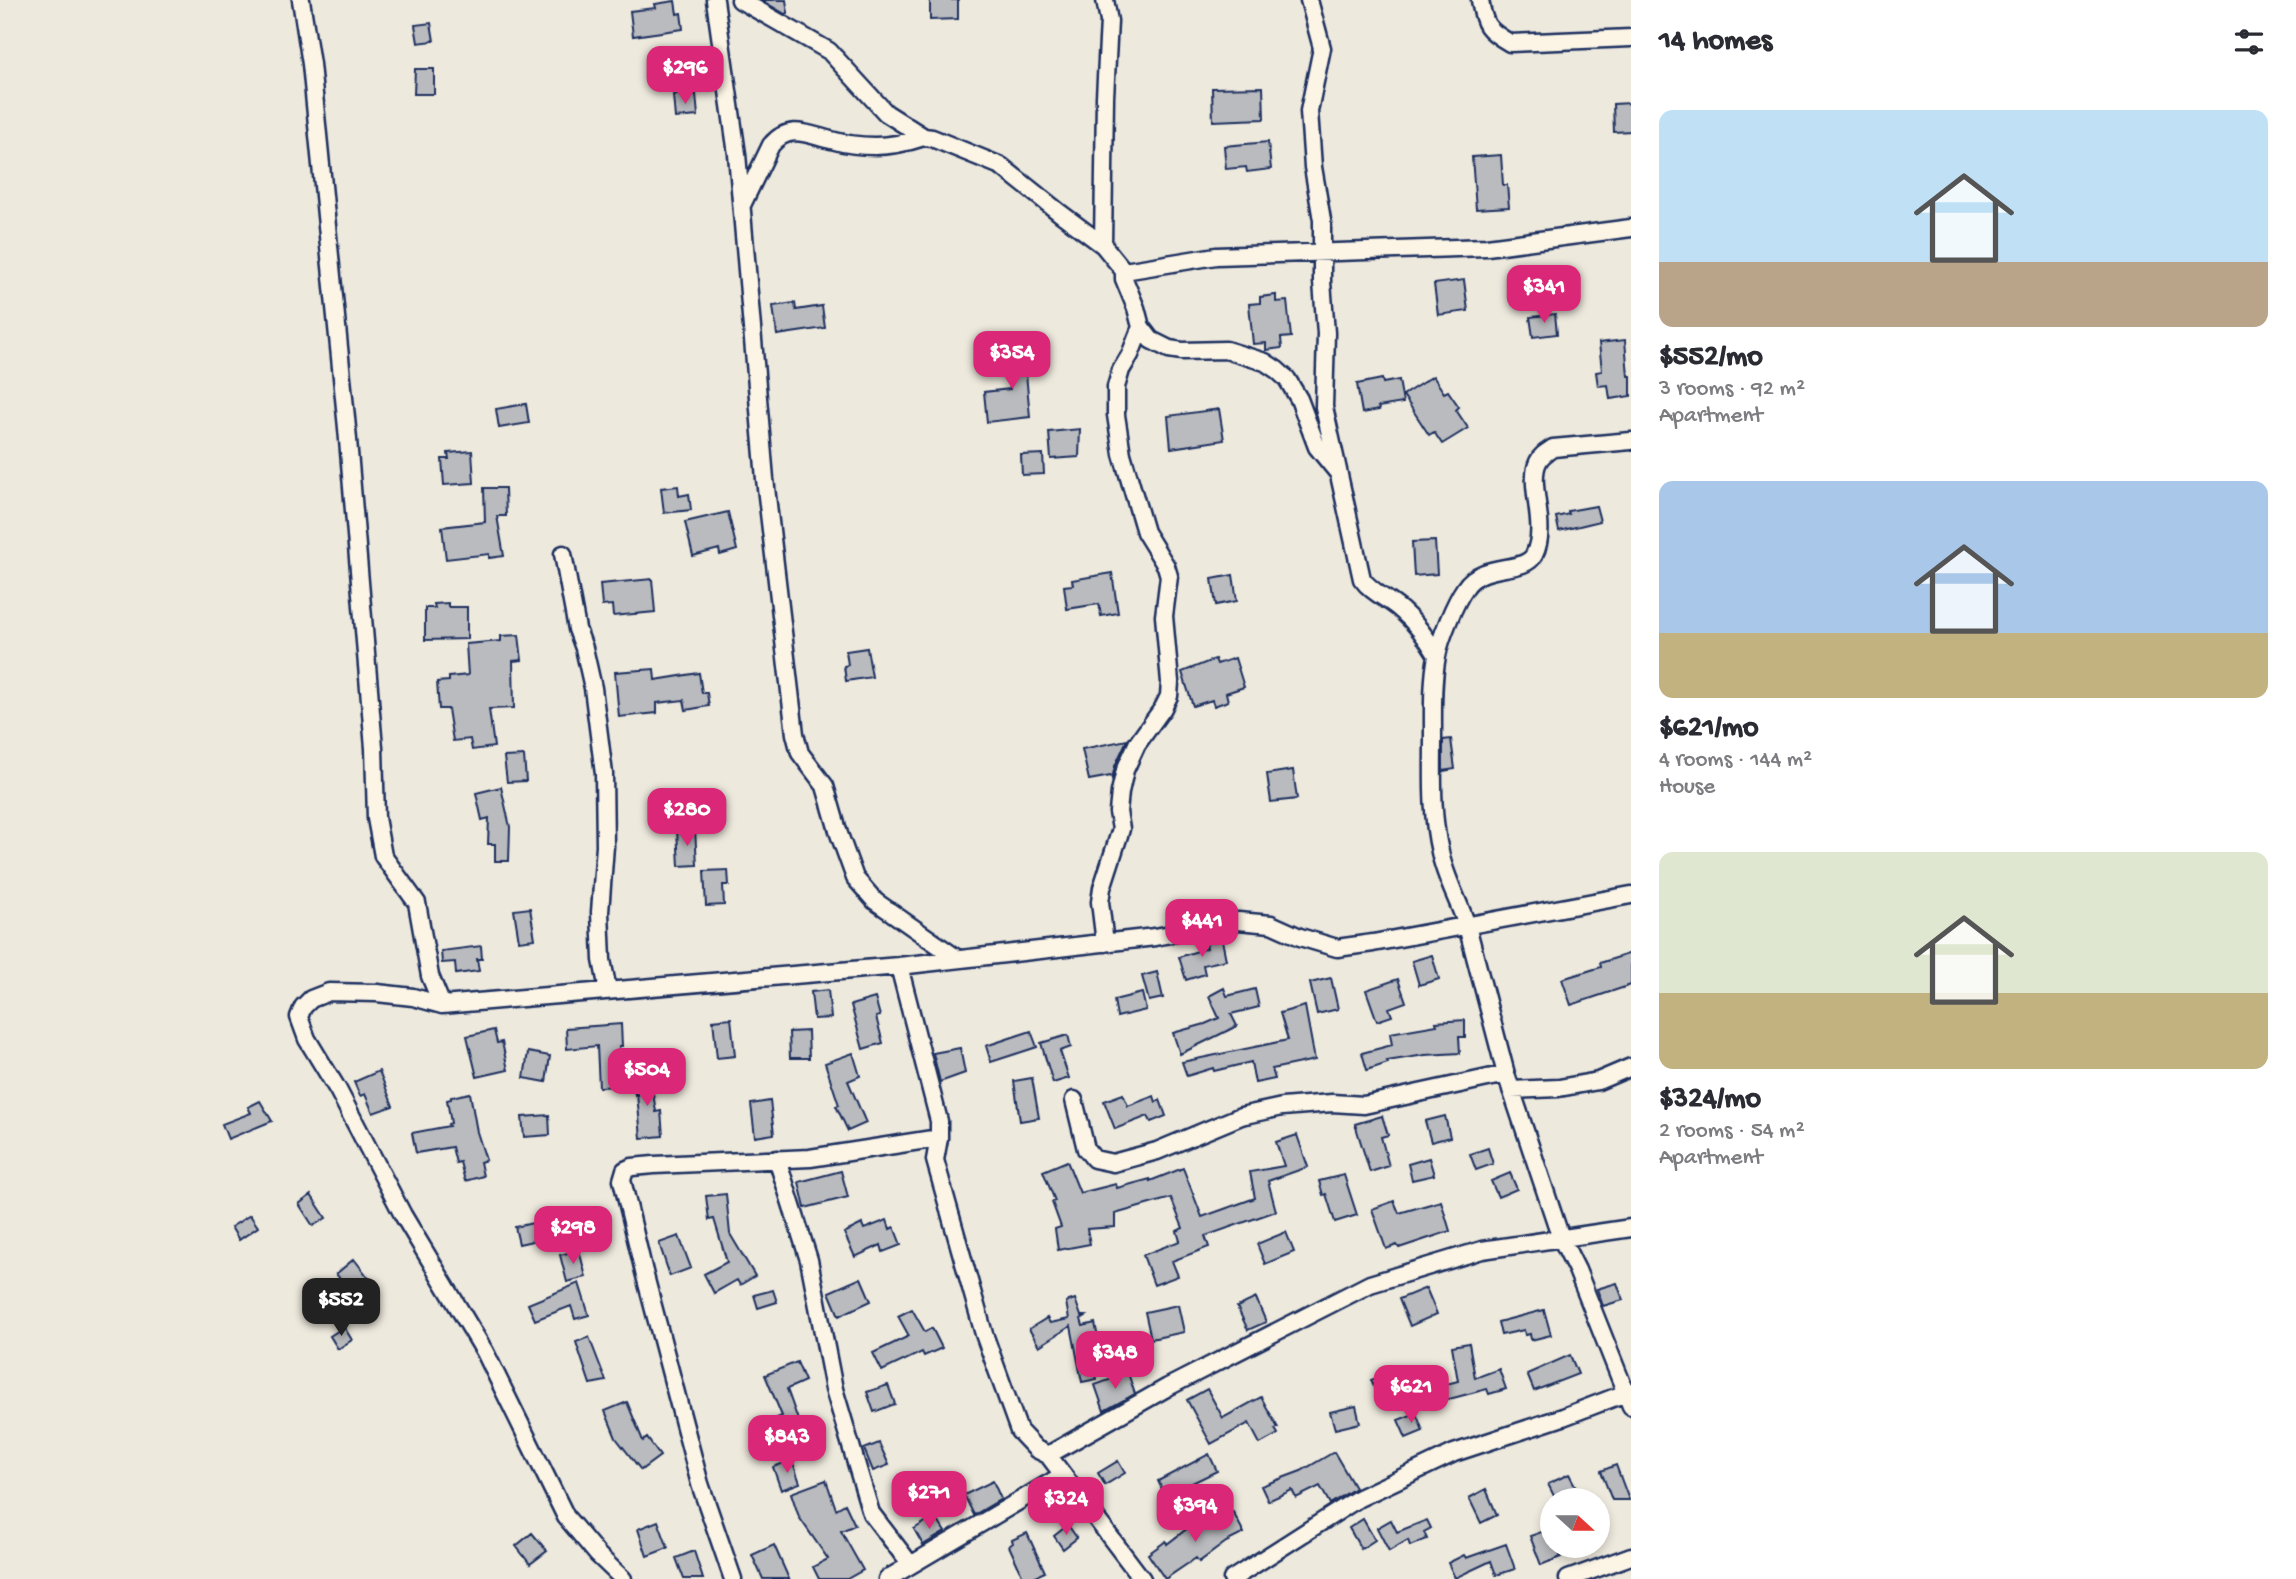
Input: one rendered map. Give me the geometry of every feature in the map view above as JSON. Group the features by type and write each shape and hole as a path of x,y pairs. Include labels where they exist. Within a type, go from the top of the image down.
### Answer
{"street":[{"path":"301,0 311,64 347,428 374,748 376,818 383,856 417,903 430,976 442,1005"},
{"path":"715,0 737,154 765,479 795,734 800,753 825,786 855,878 875,901 958,959"},
{"path":"740,0 829,51 886,113 919,132 924,138"},
{"path":"1103,244 1109,21 1105,0"},
{"path":"1309,0 1322,48 1309,111 1313,167 1322,220 1326,333 1324,407 1362,579 1401,610 1423,632 1437,655"},
{"path":"1480,0 1483,21 1492,33 1510,43 1631,38"},
{"path":"741,206 771,145 778,136 784,134 802,132 840,142 876,146 924,138 942,142 1000,166 1103,244 1124,271 1124,279 1141,327 1151,340 1169,349 1182,351 1226,350 1265,362 1287,379 1317,447 1339,474"},
{"path":"1124,271 1216,256 1487,247 1631,228"},
{"path":"1105,943 1100,902 1121,828 1118,812 1125,770 1137,744 1163,708 1169,696 1170,682 1164,616 1169,576 1166,566 1145,532 1122,454 1116,415 1116,387 1141,327"},
{"path":"1232,1579 1359,1498 1454,1453 1629,1396 1561,1238 1508,1082 1467,926 1439,851 1432,803 1433,702 1437,655 1456,604 1466,586 1475,578 1495,568 1520,566 1529,562 1534,554 1540,534 1536,470 1537,462 1545,453 1553,449 1631,441"},
{"path":"563,554 577,629 593,688 604,774 605,846 600,912 602,960 608,990"},
{"path":"623,1579 598,1555 566,1517 485,1352 404,1215 338,1090 307,1039 299,1017 303,1007 312,999 329,992 377,993 413,997 442,1005 899,966 1155,937 1238,922 1271,923 1300,937 1337,948 1631,895"},
{"path":"899,966 939,1121 935,1160 984,1334 1019,1432 1036,1449 1048,1455 1142,1579"},
{"path":"1074,1100 1086,1149 1094,1159 1113,1163 1157,1152 1241,1116 1282,1107 1332,1103 1364,1105 1508,1082 1559,1088 1598,1081 1631,1067"},
{"path":"733,1579 700,1484 644,1272 622,1180 625,1170 632,1167 810,1158 939,1138"},
{"path":"777,1159 810,1260 834,1389 871,1513 910,1564"},
{"path":"1048,1455 1168,1387 1370,1284 1482,1250 1631,1228"},
{"path":"887,1579 1063,1475"},
{"path":"1568,1579 1631,1556"}],"building":[{"path":"761,0 786,0 788,13 785,14"},
{"path":"930,0 958,0 958,19 930,20"},
{"path":"675,1 677,14 681,13 683,29 633,36 630,11 656,8 655,4"},
{"path":"431,23 434,41 418,43 415,25"},
{"path":"415,69 434,69 434,94 414,94"},
{"path":"1263,87 1264,119 1213,121 1212,88"},
{"path":"696,94 698,116 675,118 673,95"},
{"path":"1631,103 1631,131 1614,132 1613,104"},
{"path":"1268,142 1271,169 1247,172 1246,167 1226,169 1224,146"},
{"path":"1501,155 1503,185 1507,185 1509,207 1476,209 1472,157"},
{"path":"1464,280 1468,311 1438,315 1434,284"},
{"path":"1276,295 1276,302 1287,301 1291,337 1281,338 1282,348 1266,350 1266,343 1253,344 1249,304 1260,303 1260,297"},
{"path":"795,303 796,310 822,306 825,328 777,335 773,306"},
{"path":"1555,314 1557,334 1533,337 1530,317"},
{"path":"1625,340 1628,376 1631,376 1631,396 1610,399 1608,385 1598,386 1596,372 1602,371 1599,343"},
{"path":"1033,350 1034,372 1026,373 1030,417 987,422 984,392 1010,389 1008,353"},
{"path":"1433,376 1444,393 1448,391 1459,407 1456,410 1468,428 1442,444 1434,432 1429,435 1403,395"},
{"path":"1382,379 1383,383 1399,380 1403,403 1362,413 1357,384"},
{"path":"526,404 529,423 499,428 496,409"},
{"path":"1219,409 1224,440 1171,448 1168,416"},
{"path":"1080,429 1079,457 1051,459 1049,432"},
{"path":"472,451 474,483 444,485 442,459 449,459 448,453"},
{"path":"1043,454 1044,474 1022,475 1021,455"},
{"path":"678,486 679,496 689,494 691,510 664,513 661,488"},
{"path":"484,488 505,488 506,516 497,516 504,556 489,558 489,554 446,559 442,527 485,522"},
{"path":"1596,506 1600,521 1559,531 1556,517 1569,514 1568,511"},
{"path":"728,512 737,550 720,555 719,549 693,556 685,522"},
{"path":"1435,541 1437,574 1414,576 1412,542"},
{"path":"1112,573 1118,613 1101,616 1099,604 1067,609 1064,586 1073,585 1072,580"},
{"path":"1233,575 1237,601 1216,605 1212,579"},
{"path":"652,579 655,612 613,616 612,605 602,606 600,584"},
{"path":"448,603 448,607 467,607 467,639 425,640 425,608 435,608 434,604"},
{"path":"519,635 522,660 513,661 514,708 489,709 494,747 472,750 470,739 453,741 448,709 439,709 437,682 449,681 449,677 468,675 466,644 501,641 501,636"},
{"path":"867,648 872,677 846,681 846,651"},
{"path":"1235,658 1244,687 1226,693 1228,701 1214,706 1212,700 1193,706 1182,672 1215,659 1217,664"},
{"path":"654,669 655,680 699,673 702,693 707,693 709,706 686,710 684,700 657,703 657,713 619,717 615,672"},
{"path":"1451,739 1455,769 1443,771 1443,740"},
{"path":"1127,740 1112,779 1111,776 1089,780 1082,749"},
{"path":"524,756 526,781 507,782 504,757"},
{"path":"1293,770 1297,799 1271,802 1267,774"},
{"path":"501,787 510,827 509,861 495,861 495,844 488,844 489,818 482,820 476,793"},
{"path":"695,829 697,865 679,866 677,830"},
{"path":"728,870 729,885 723,885 724,905 706,906 704,871"},
{"path":"530,908 535,939 519,941 514,910"},
{"path":"1222,940 1226,960 1203,965 1205,974 1186,980 1179,957 1207,948 1206,943"},
{"path":"481,946 482,959 477,959 479,971 456,974 455,962 442,963 441,951"},
{"path":"1631,953 1631,985 1571,1005 1562,979 1601,967 1600,963"},
{"path":"1432,955 1439,979 1419,985 1412,961"},
{"path":"1157,972 1163,998 1149,1001 1142,976"},
{"path":"1331,978 1338,1009 1317,1014 1310,983"},
{"path":"1398,979 1406,1002 1389,1008 1392,1016 1377,1021 1366,990"},
{"path":"1224,988 1227,996 1255,989 1259,1007 1231,1014 1237,1026 1180,1054 1173,1033 1219,1018 1209,996"},
{"path":"828,990 831,1018 814,1019 811,992"},
{"path":"1142,993 1146,1010 1117,1017 1114,1000"},
{"path":"875,998 880,1016 876,1017 883,1043 863,1049 851,1005"},
{"path":"1305,1006 1315,1060 1272,1069 1275,1079 1255,1083 1251,1062 1214,1071 1213,1068 1187,1076 1182,1062 1288,1040 1280,1013"},
{"path":"731,1018 735,1056 717,1058 713,1020"},
{"path":"1465,1020 1465,1037 1459,1037 1460,1053 1387,1061 1388,1063 1367,1070 1362,1053 1392,1045 1390,1033 1437,1025 1436,1022"},
{"path":"621,1024 621,1086 599,1087 597,1046 567,1049 566,1028"},
{"path":"494,1030 497,1043 502,1042 508,1070 477,1077 467,1036"},
{"path":"808,1031 809,1058 790,1058 789,1032"},
{"path":"1031,1031 1037,1047 991,1062 986,1046"},
{"path":"1068,1035 1071,1047 1060,1051 1069,1078 1053,1083 1041,1043"},
{"path":"960,1048 965,1073 940,1082 933,1053"},
{"path":"528,1052 550,1056 546,1082 524,1078"},
{"path":"853,1053 860,1076 848,1081 866,1123 848,1131 836,1106 839,1105 825,1063"},
{"path":"379,1071 393,1106 373,1113 365,1094 360,1096 354,1082"},
{"path":"650,1074 656,1112 661,1111 663,1136 641,1138 637,1094 635,1095 632,1077"},
{"path":"1032,1078 1039,1118 1020,1121 1014,1081"},
{"path":"470,1093 477,1132 486,1160 480,1162 483,1176 465,1181 460,1162 456,1163 452,1147 416,1153 412,1133 449,1126 451,1123 447,1100"},
{"path":"1123,1094 1128,1106 1154,1096 1156,1102 1160,1100 1166,1116 1151,1122 1148,1116 1115,1129 1104,1101"},
{"path":"260,1101 272,1121 228,1139 222,1124 251,1113 248,1107"},
{"path":"770,1101 774,1134 755,1137 751,1104"},
{"path":"549,1115 550,1135 524,1137 522,1117"},
{"path":"1382,1116 1388,1135 1381,1137 1389,1166 1370,1172 1355,1124"},
{"path":"1445,1116 1450,1137 1431,1142 1425,1121"},
{"path":"1297,1135 1308,1167 1268,1181 1276,1211 1205,1236 1209,1247 1172,1261 1178,1276 1154,1285 1143,1255 1180,1241 1177,1231 1183,1228 1171,1198 1115,1214 1115,1227 1087,1229 1090,1244 1058,1250 1055,1229 1061,1227 1052,1202 1055,1201 1043,1171 1067,1161 1080,1193 1116,1184 1117,1188 1150,1181 1183,1168 1202,1217 1255,1198 1250,1172 1284,1166 1276,1142"},
{"path":"1488,1148 1493,1164 1476,1170 1470,1154"},
{"path":"1429,1158 1434,1175 1412,1180 1408,1164"},
{"path":"841,1171 848,1197 805,1208 799,1182"},
{"path":"1510,1173 1517,1189 1498,1197 1491,1181"},
{"path":"1344,1175 1357,1215 1335,1222 1319,1181"},
{"path":"726,1194 730,1234 755,1276 740,1285 737,1280 714,1293 704,1274 727,1262 714,1219 709,1220 706,1196"},
{"path":"311,1195 326,1218 313,1226 299,1204"},
{"path":"1394,1201 1399,1213 1441,1201 1450,1231 1399,1248 1397,1245 1386,1249 1372,1209"},
{"path":"250,1215 258,1227 239,1240 231,1227"},
{"path":"599,1218 606,1240 574,1249 568,1226"},
{"path":"887,1220 890,1229 894,1227 901,1245 883,1252 881,1245 855,1257 844,1233 862,1224 864,1229"},
{"path":"533,1223 537,1240 519,1244 515,1227"},
{"path":"1286,1232 1294,1252 1265,1264 1257,1244"},
{"path":"679,1236 691,1268 670,1276 659,1243"},
{"path":"579,1250 586,1277 567,1282 560,1255"},
{"path":"354,1259 371,1281 353,1295 336,1274"},
{"path":"861,1278 871,1301 839,1316 829,1292"},
{"path":"579,1283 589,1315 575,1319 571,1306 535,1320 528,1304"},
{"path":"1617,1283 1623,1300 1603,1306 1597,1289"},
{"path":"1426,1288 1437,1314 1410,1326 1399,1299"},
{"path":"773,1290 777,1302 758,1308 754,1295"},
{"path":"1256,1298 1266,1322 1248,1330 1237,1307"},
{"path":"1075,1299 1081,1316 1086,1316 1081,1319 1083,1326 1095,1323 1098,1338 1089,1339 1097,1379 1082,1382 1071,1326 1039,1346 1029,1329 1047,1318 1050,1323 1069,1319 1066,1302"},
{"path":"1178,1305 1184,1332 1151,1339 1145,1312"},
{"path":"912,1309 925,1332 932,1328 942,1348 924,1356 922,1352 882,1371 873,1353 909,1336 898,1316"},
{"path":"1544,1310 1551,1335 1531,1340 1530,1334 1525,1335 1524,1330 1501,1335 1498,1322"},
{"path":"344,1327 352,1340 338,1349 330,1336"},
{"path":"589,1337 606,1381 590,1384 576,1342"},
{"path":"1469,1343 1475,1378 1499,1369 1506,1389 1489,1394 1487,1389 1438,1402 1435,1387 1458,1381 1452,1346"},
{"path":"1570,1355 1578,1374 1534,1391 1527,1374"},
{"path":"797,1362 805,1381 787,1389 803,1434 777,1443 769,1421 782,1416 765,1375"},
{"path":"1392,1372 1399,1389 1378,1397 1371,1380"},
{"path":"1128,1373 1135,1394 1104,1411 1095,1385"},
{"path":"888,1385 895,1404 874,1412 867,1392"},
{"path":"1207,1389 1223,1418 1261,1397 1278,1428 1275,1429 1278,1434 1260,1444 1249,1423 1211,1444 1187,1400"},
{"path":"627,1402 643,1441 647,1438 660,1456 641,1470 616,1438 605,1411"},
{"path":"1356,1406 1360,1423 1335,1429 1330,1412"},
{"path":"1416,1413 1423,1431 1406,1438 1398,1420"},
{"path":"879,1443 889,1465 873,1471 864,1449"},
{"path":"1334,1452 1355,1488 1330,1504 1320,1486 1296,1498 1292,1490 1268,1501 1261,1486 1301,1471"},
{"path":"1209,1454 1217,1471 1190,1484 1192,1488 1167,1500 1158,1481"},
{"path":"792,1460 800,1483 781,1490 773,1467"},
{"path":"1118,1461 1125,1473 1105,1485 1098,1473"},
{"path":"1616,1465 1629,1500 1612,1500 1610,1488 1607,1488 1601,1471"},
{"path":"1569,1474 1576,1488 1550,1488 1548,1484"},
{"path":"826,1480 836,1509 845,1504 855,1525 841,1531 863,1570 847,1579 819,1579 813,1567 828,1559 799,1517 791,1493"},
{"path":"993,1481 1001,1499 974,1515 964,1495"},
{"path":"1486,1489 1497,1515 1481,1523 1469,1498"},
{"path":"1233,1512 1244,1533 1226,1542 1199,1562 1196,1558 1165,1579 1148,1554 1166,1541 1167,1544 1197,1521 1202,1528"},
{"path":"935,1516 945,1532 923,1545 914,1529"},
{"path":"1363,1519 1375,1540 1361,1549 1349,1528"},
{"path":"1391,1520 1397,1532 1427,1520 1431,1528 1424,1532 1427,1539 1410,1546 1408,1540 1389,1551 1377,1528"},
{"path":"658,1521 668,1548 647,1556 638,1529"},
{"path":"1068,1525 1077,1538 1063,1549 1054,1536"},
{"path":"1540,1532 1540,1558 1558,1558 1541,1565 1530,1536"},
{"path":"532,1533 547,1551 530,1564 516,1546"},
{"path":"1027,1533 1045,1572 1024,1579 1009,1546 1013,1543 1012,1540"},
{"path":"1506,1544 1515,1569 1496,1575 1491,1561 1455,1578 1448,1563 1464,1555 1466,1558"},
{"path":"774,1545 789,1579 763,1579 752,1555"},
{"path":"694,1551 703,1579 684,1579 676,1558"}]}
